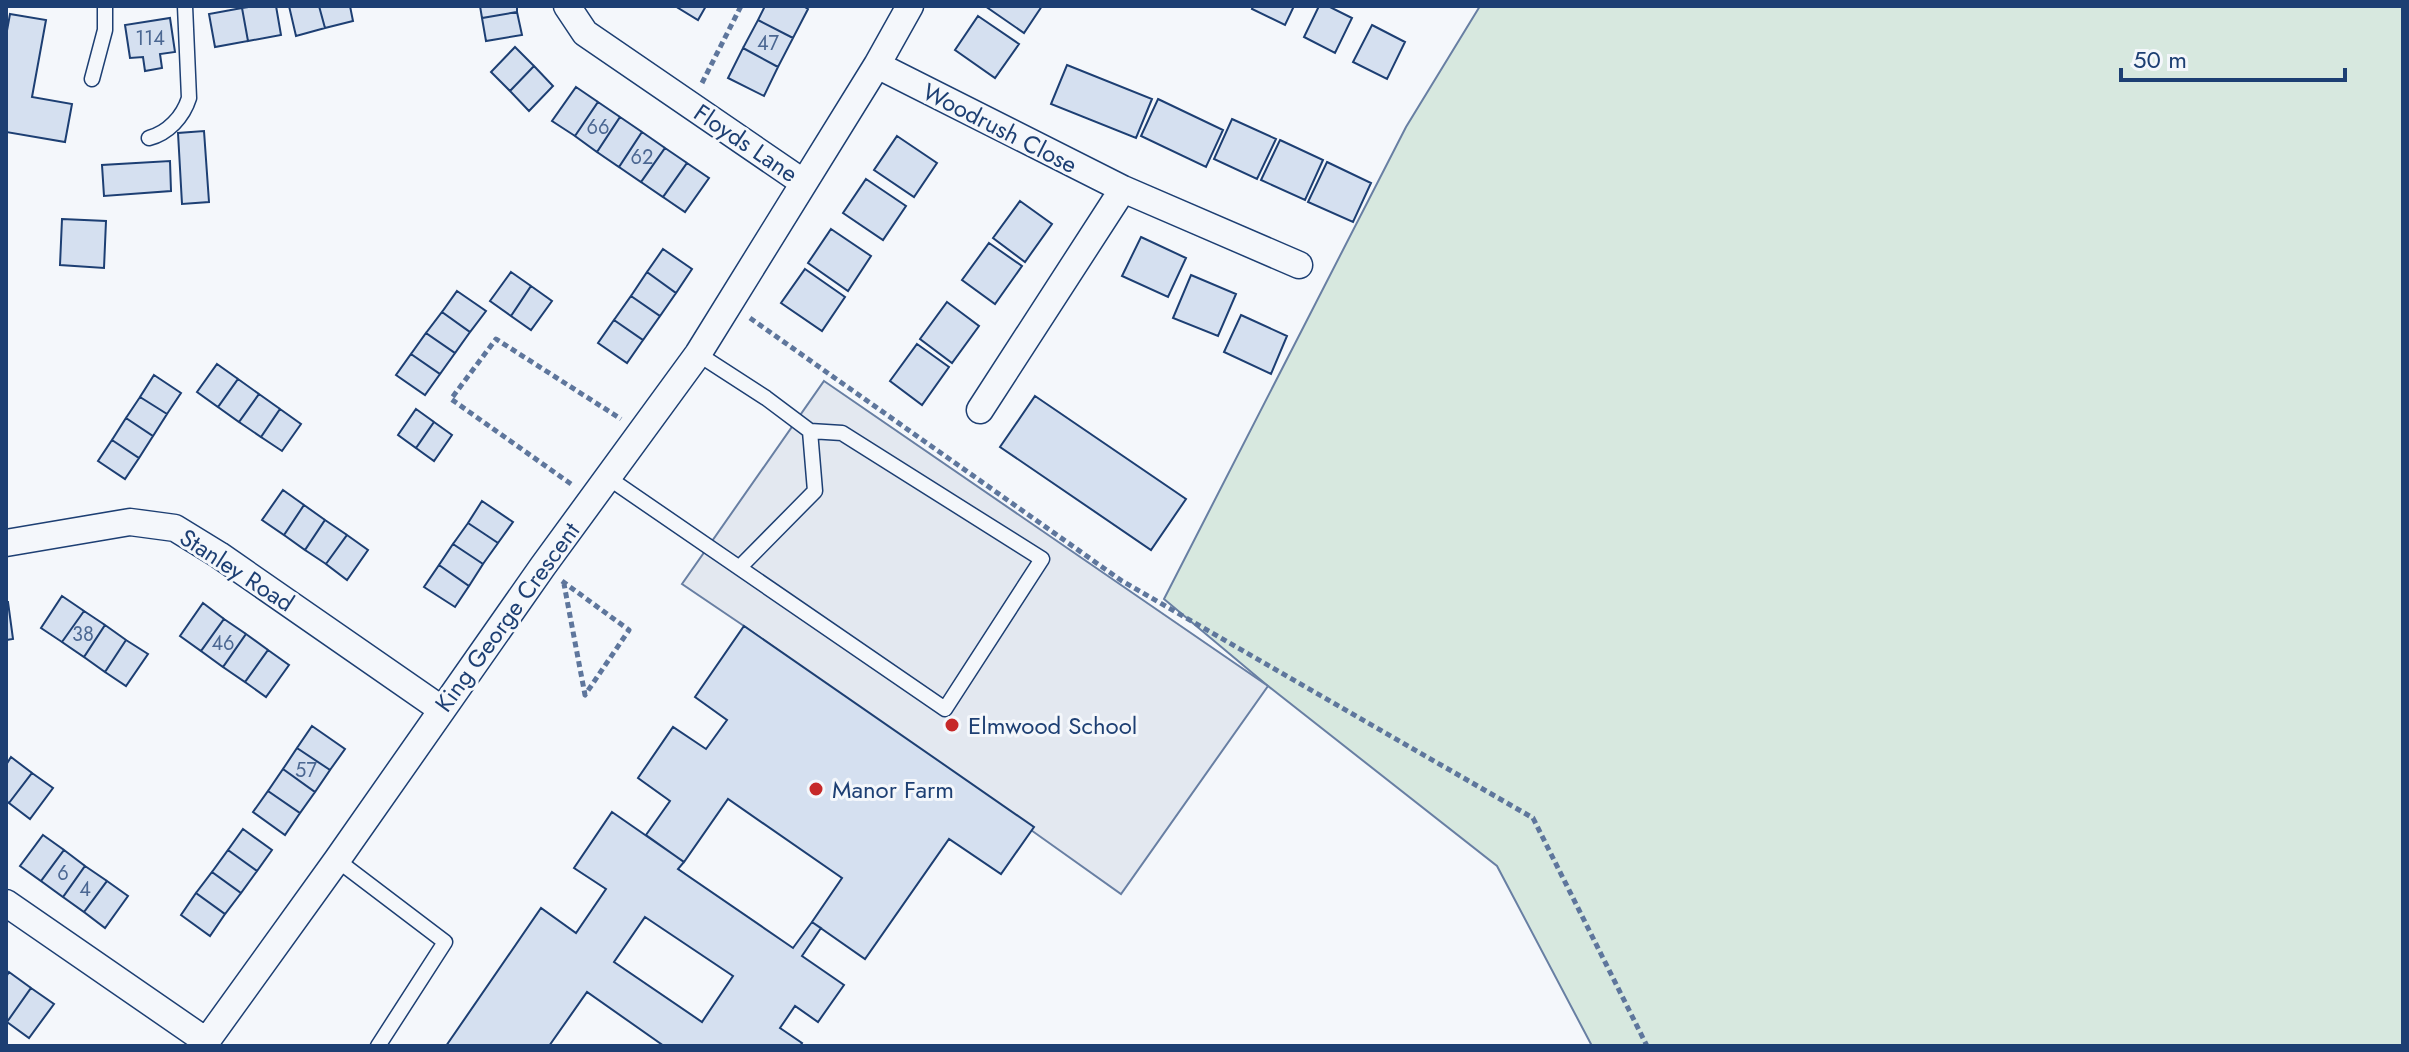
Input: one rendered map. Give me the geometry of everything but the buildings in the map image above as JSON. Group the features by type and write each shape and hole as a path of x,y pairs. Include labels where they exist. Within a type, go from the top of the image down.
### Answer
{"street":[{"name":"Floyds Lane","path":"567,6 585,33 804,183 910,6"},
{"name":"Woodrush Close","path":"877,65 1123,189 1299,265"},
{"name":"King George Crescent","path":"205,1043 543,566 698,354 804,183"},
{"path":"980,410 1123,189"},
{"name":"Stanley Road","path":"6,543 130,522 175,528 219,555 441,709"},
{"path":"6,903 205,1043"}],"lane":[{"path":"92,79 105,30 105,6"},
{"path":"149,138 160,135 174,123 189,98 185,6"},
{"path":"607,477 667,520 741,566 945,709 1042,559 842,433 810,431 698,354"},
{"path":"741,566 815,491 810,431"},
{"path":"337,860 445,942 378,1046"}],"path":[{"path":"691,105 741,6"},
{"path":"730,304 1122,581 1533,818 1647,1046"},
{"path":"591,499 451,399 496,339 641,431"},
{"path":"543,566 629,630 585,695 564,583"}],"shaded area":[{"path":"1480,6 2403,6 2403,1046 1592,1046 1497,866 1268,686 1164,599 1406,127"},
{"path":"824,381 1268,686 1121,894 682,584"}],"place":[{"name":"Elmwood School","path":"952,725"},
{"name":"Manor Farm","path":"816,789"}]}
